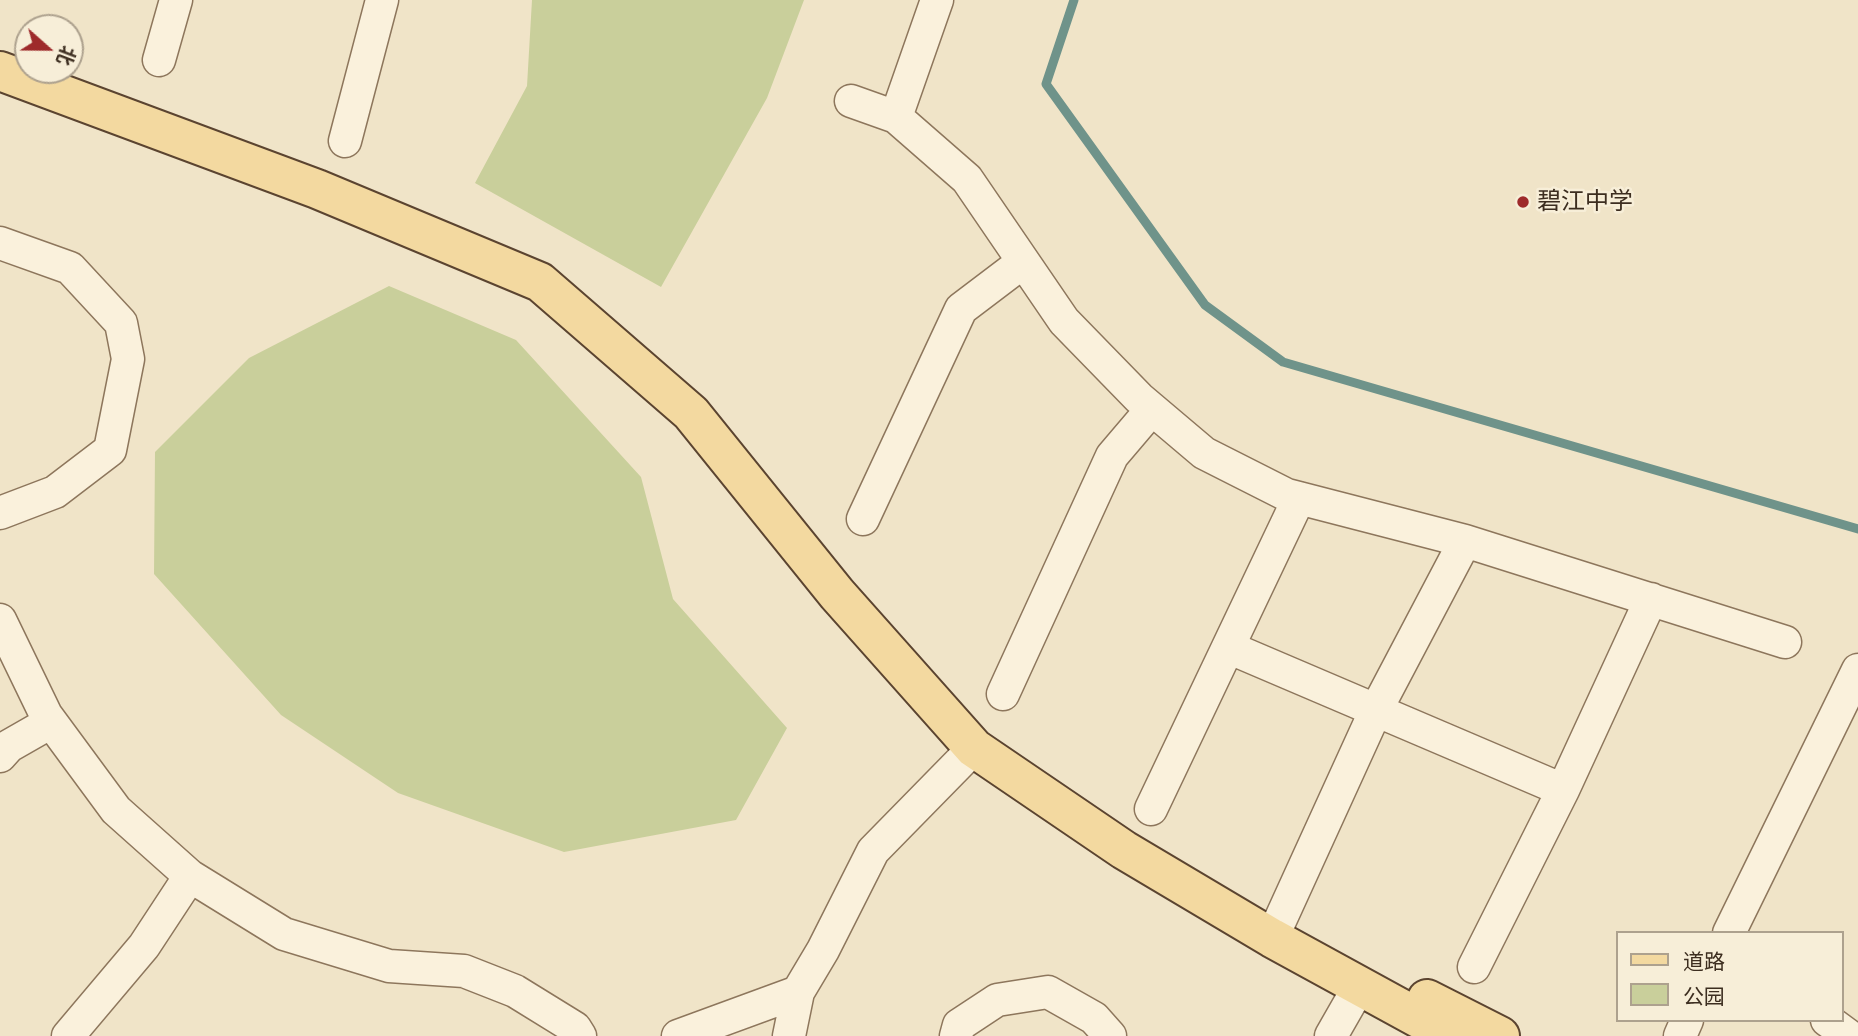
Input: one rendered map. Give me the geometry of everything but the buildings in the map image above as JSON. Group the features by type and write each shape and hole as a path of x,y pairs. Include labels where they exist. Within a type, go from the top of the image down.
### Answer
{"main road":[{"path":"0,71 317,189 540,282 691,413 837,594 974,748 1124,850 1275,930 1500,1036"},
{"path":"84,80 474,228 555,267 665,359 718,415 763,463 996,737 1359,987 1451,1036"}],"street":[{"path":"159,60 176,0"},
{"path":"345,141 382,0"},
{"path":"896,117 937,0"},
{"path":"851,101 896,117 967,179 1064,321 1152,409 1204,453 1298,498 1465,541 1785,642"},
{"path":"0,243 70,268 121,323 128,359 110,450 55,492 0,513"},
{"path":"863,519 961,309 1023,262"},
{"path":"1003,694 1112,456 1152,409"},
{"path":"1151,809 1230,648 1298,498"},
{"path":"1275,930 1375,712 1465,541"},
{"path":"1474,967 1563,790 1651,599"},
{"path":"0,620 51,722 116,810 190,876 284,934 389,966 464,971 516,992 575,1028 580,1036"},
{"path":"1230,648 1563,790"},
{"path":"1730,931 1858,670"},
{"path":"0,756 9,746 51,722"},
{"path":"789,1036 798,992 873,850 974,748"},
{"path":"68,1036 144,946 190,876"},
{"path":"1331,1036 1359,987"},
{"path":"678,1036 798,992"},
{"path":"957,1036 959,1025 998,1000 1048,992 1094,1017 1110,1036"},
{"path":"1830,1022 1849,1036"}],"green space":[{"path":"532,0 804,0 767,98 661,287 475,183 527,86"},
{"path":"389,286 516,340 641,477 673,599 787,728 736,820 564,852 398,793 281,715 154,574 155,452 249,358"}],"waterway":[{"path":"1074,0 1046,84 1205,305 1283,362 1858,529"}],"place":[{"name":"碧江中学","path":"1523,202"}]}
